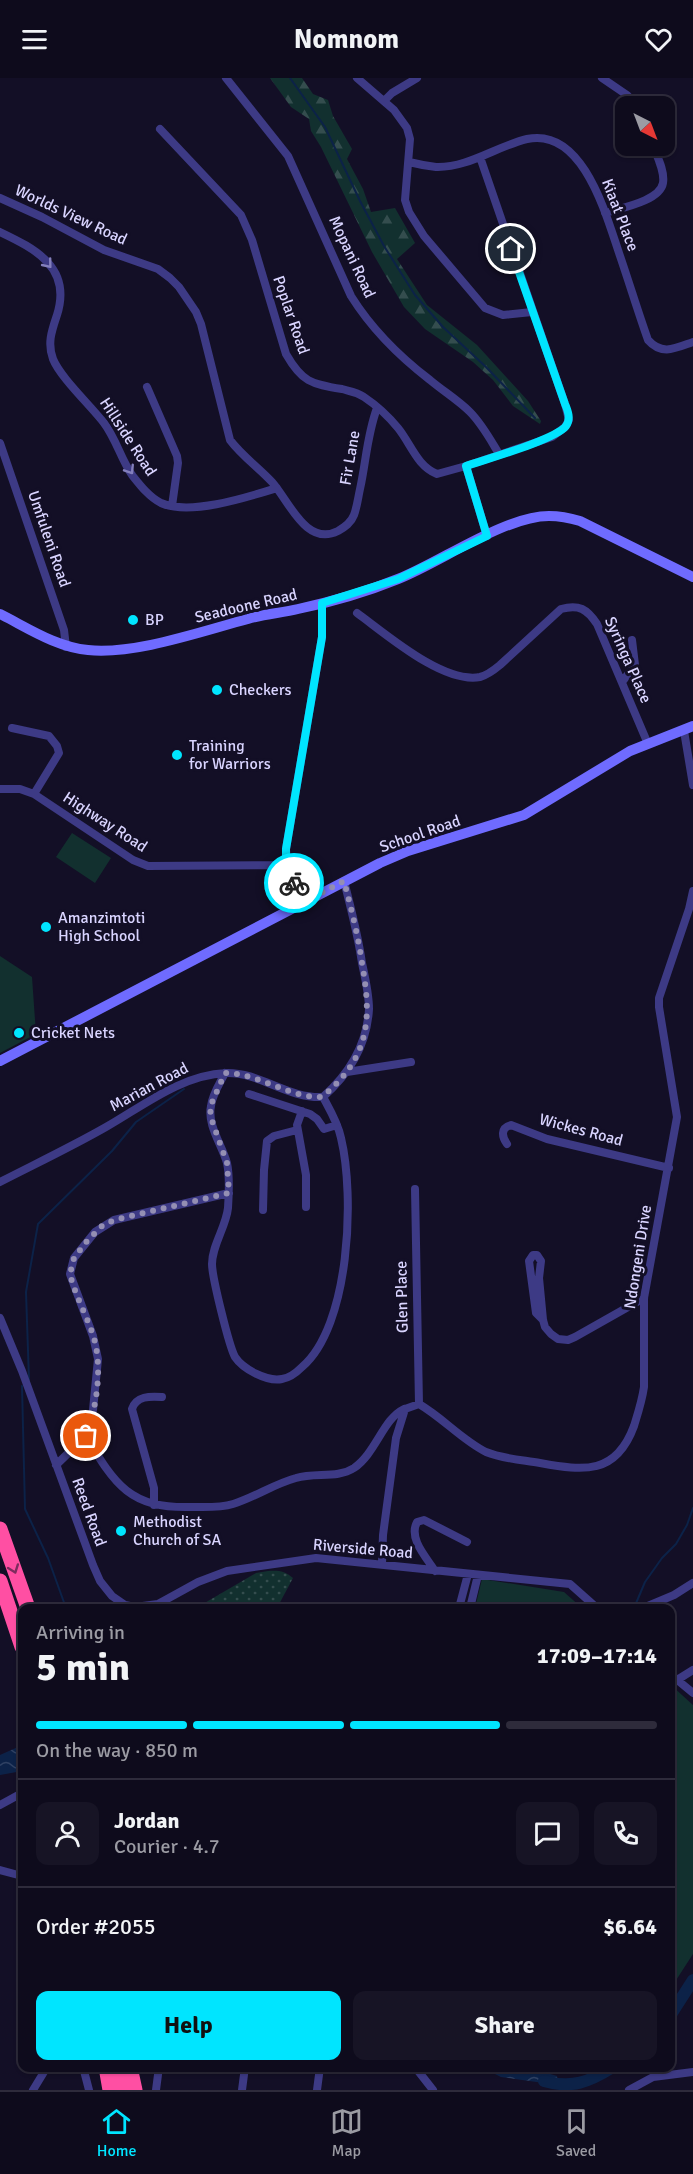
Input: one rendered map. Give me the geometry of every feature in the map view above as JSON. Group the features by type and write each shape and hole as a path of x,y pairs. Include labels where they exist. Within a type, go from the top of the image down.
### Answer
{"highway":[{"path":"0,1529 27,1604"},
{"path":"0,1581 18,1635"},
{"path":"107,2072 110,2090"},
{"path":"118,2072 122,2090"},
{"path":"131,2072 135,2090"}],"street":[{"name":"Mopani Road","path":"226,78 288,156 359,309 413,367 468,409 484,429 499,454"},
{"path":"357,78 394,110 407,128 410,139 405,193 409,212 424,236 485,308 503,315 532,312"},
{"path":"384,101 392,93 417,78"},
{"path":"602,78 628,96"},
{"name":"Poplar Road","path":"160,129 241,215 252,240 286,354 295,370 303,378 318,385 356,393 377,408 397,427 423,466 431,471 437,474 466,466"},
{"name":"Kiaat Place","path":"409,162 435,167 448,166 480,157 525,139 540,137 552,140 576,159 586,171 605,213 648,340 654,346 668,351 693,342"},
{"path":"605,213 653,197 661,188 663,177 656,156"},
{"path":"480,157 569,420 565,427 552,437 466,466 487,536"},
{"name":"Worlds View Road","path":"0,198 104,250 149,265 170,278 189,300 201,324 230,440 241,454 277,488"},
{"name":"Hillside Road","path":"0,232 34,249 55,271 61,299 50,333 53,359 104,424 137,480 156,500 172,506"},
{"path":"147,387 177,456 172,506 192,507 277,488"},
{"name":"Fir Lane","path":"277,488 305,526 321,536 345,527 355,513 370,426 377,408"},
{"name":"Umfuleni Road","path":"0,443 62,624 66,647"},
{"name":"Seadoone Road","path":"0,614 66,647 121,650 322,603 398,579 513,523 547,516 580,521 693,576"},
{"path":"306,901 290,876 286,865 287,839 322,637 322,603"},
{"name":"Syringa Place","path":"357,613 407,650 448,673 456,676 479,677 490,673 500,665 561,609 572,606 582,608 590,613 597,624 648,744"},
{"path":"622,682 635,665 632,639"},
{"path":"12,728 49,736 58,749 59,753 34,794"},
{"path":"688,729 693,785"},
{"name":"School Road","path":"0,1061 344,881 408,851 468,834 524,814 630,751 688,729"},
{"name":"Highway Road","path":"0,789 20,789 34,794 133,860 148,866 286,865"},
{"path":"0,797 20,789"},
{"path":"225,1073 210,1107 211,1118 227,1163 229,1193 227,1211 212,1264 236,1357 252,1371 273,1379 283,1379 302,1367 317,1351 331,1321 339,1294 347,1228 347,1185 342,1139 322,1097 347,1072 362,1042 369,1007 358,937 344,881"},
{"name":"Ndongeni Drive","path":"419,1404 432,1411 473,1444 497,1456 580,1468 596,1466 609,1461 620,1454 627,1444 644,1387 644,1298 677,1117 658,1007 659,998 693,891"},
{"path":"347,1072 411,1062"},
{"name":"Marian Road","path":"0,1182 105,1128 179,1085 207,1075 225,1073 253,1077 304,1096 322,1097"},
{"path":"249,1094 314,1116 324,1129 337,1125"},
{"path":"302,1111 297,1130 306,1175 306,1207"},
{"name":"Wickes Road","path":"507,1144 502,1136 507,1126 511,1125 547,1139 669,1168"},
{"path":"263,1210 267,1141 274,1136 297,1130"},
{"name":"Glen Place","path":"415,1189 419,1404"},
{"path":"56,1465 86,1436 93,1410 98,1359 93,1336 70,1274 74,1258 95,1232 114,1220 229,1193"},
{"path":"543,1320 536,1313 529,1261 533,1255 539,1256 541,1261 539,1278 545,1327 558,1339 568,1340 644,1298"},
{"name":"Reed Road","path":"0,1318 100,1581"},
{"path":"154,1505 154,1488 132,1409 134,1402 148,1397 162,1397"},
{"path":"86,1436 100,1461 135,1497 154,1505 184,1508 225,1506 296,1478 345,1473 364,1460 395,1414 419,1404"},
{"path":"382,1564 383,1535 396,1438 405,1409"},
{"path":"435,1571 415,1538 417,1522 424,1520 467,1542"},
{"name":"Riverside Road","path":"153,1604 169,1599 198,1582 234,1569 316,1558 570,1584 592,1604"},
{"path":"456,1573 461,1585 462,1596"},
{"path":"460,1604 468,1574"},
{"path":"471,1604 478,1575"},
{"name":"Riverside Road","path":"100,1581 118,1602 123,1604"},
{"path":"653,1604 674,1595 693,1583"},
{"path":"675,1677 693,1670"},
{"path":"675,1678 693,1693"},
{"path":"0,1805 18,1795"},
{"path":"0,1870 18,1875"},
{"path":"33,2090 44,2072"},
{"path":"84,2072 89,2090"},
{"path":"156,2090 158,2072"},
{"path":"242,2090 244,2072"},
{"path":"317,2090 319,2072"},
{"path":"418,2072 433,2090"},
{"path":"629,2090 653,2077 693,2072"}],"green space":[{"path":"270,78 302,78 313,94 328,100 333,116 352,149 347,159 363,189 371,212 395,208 415,243 397,259 427,305 477,345 528,401 541,421 540,424 513,406 493,380 473,362 425,329 404,307 372,252 311,131 309,119 291,107"},
{"path":"72,833 111,858 95,883 56,857"},
{"path":"0,956 32,977 36,1034 0,1053"},
{"path":"275,1571 293,1578 279,1604 203,1604 256,1573"},
{"path":"482,1579 564,1592 578,1604 476,1604"},
{"path":"675,1689 693,1705 693,1954 675,1982"}],"water":[{"path":"18,1747 18,1772 0,1775 0,1755"},
{"path":"491,2072 544,2072 557,2076 558,2085 501,2077"}],"waterway":[{"path":"290,78 325,127 384,246 415,295 443,327 486,367 535,418"},
{"path":"29,1380 26,1292 38,1224 112,1151 136,1122 184,1089"},
{"path":"22,1386 25,1509 48,1558 65,1604"},
{"path":"636,1604 645,1582 662,1558 676,1544 687,1525 693,1508"},
{"path":"675,2008 693,1980"},
{"path":"544,2081 563,2084 580,2083 604,2072"}],"way so far":[{"path":"86,1436 93,1410 98,1359 93,1336 70,1274 70,1267 81,1248 102,1226 114,1220 229,1193 227,1163 211,1118 210,1107 225,1073 253,1077 304,1096 322,1097 347,1072 362,1042 369,1007 358,937 344,881 306,901 294,883"}],"place":[{"name":"BP","path":"133,620"},
{"name":"Checkers","path":"217,690"},
{"name":"Training for Warriors","path":"177,755"},
{"name":"Amanzimtoti High School","path":"46,927"},
{"name":"Cricket Nets","path":"19,1033"},
{"name":"Methodist Church of SA","path":"121,1531"}],"route":[{"path":"294,883 286,865 286,849 322,637 322,603 398,579 487,536 466,466 552,437 560,432 569,420 511,249"}]}
